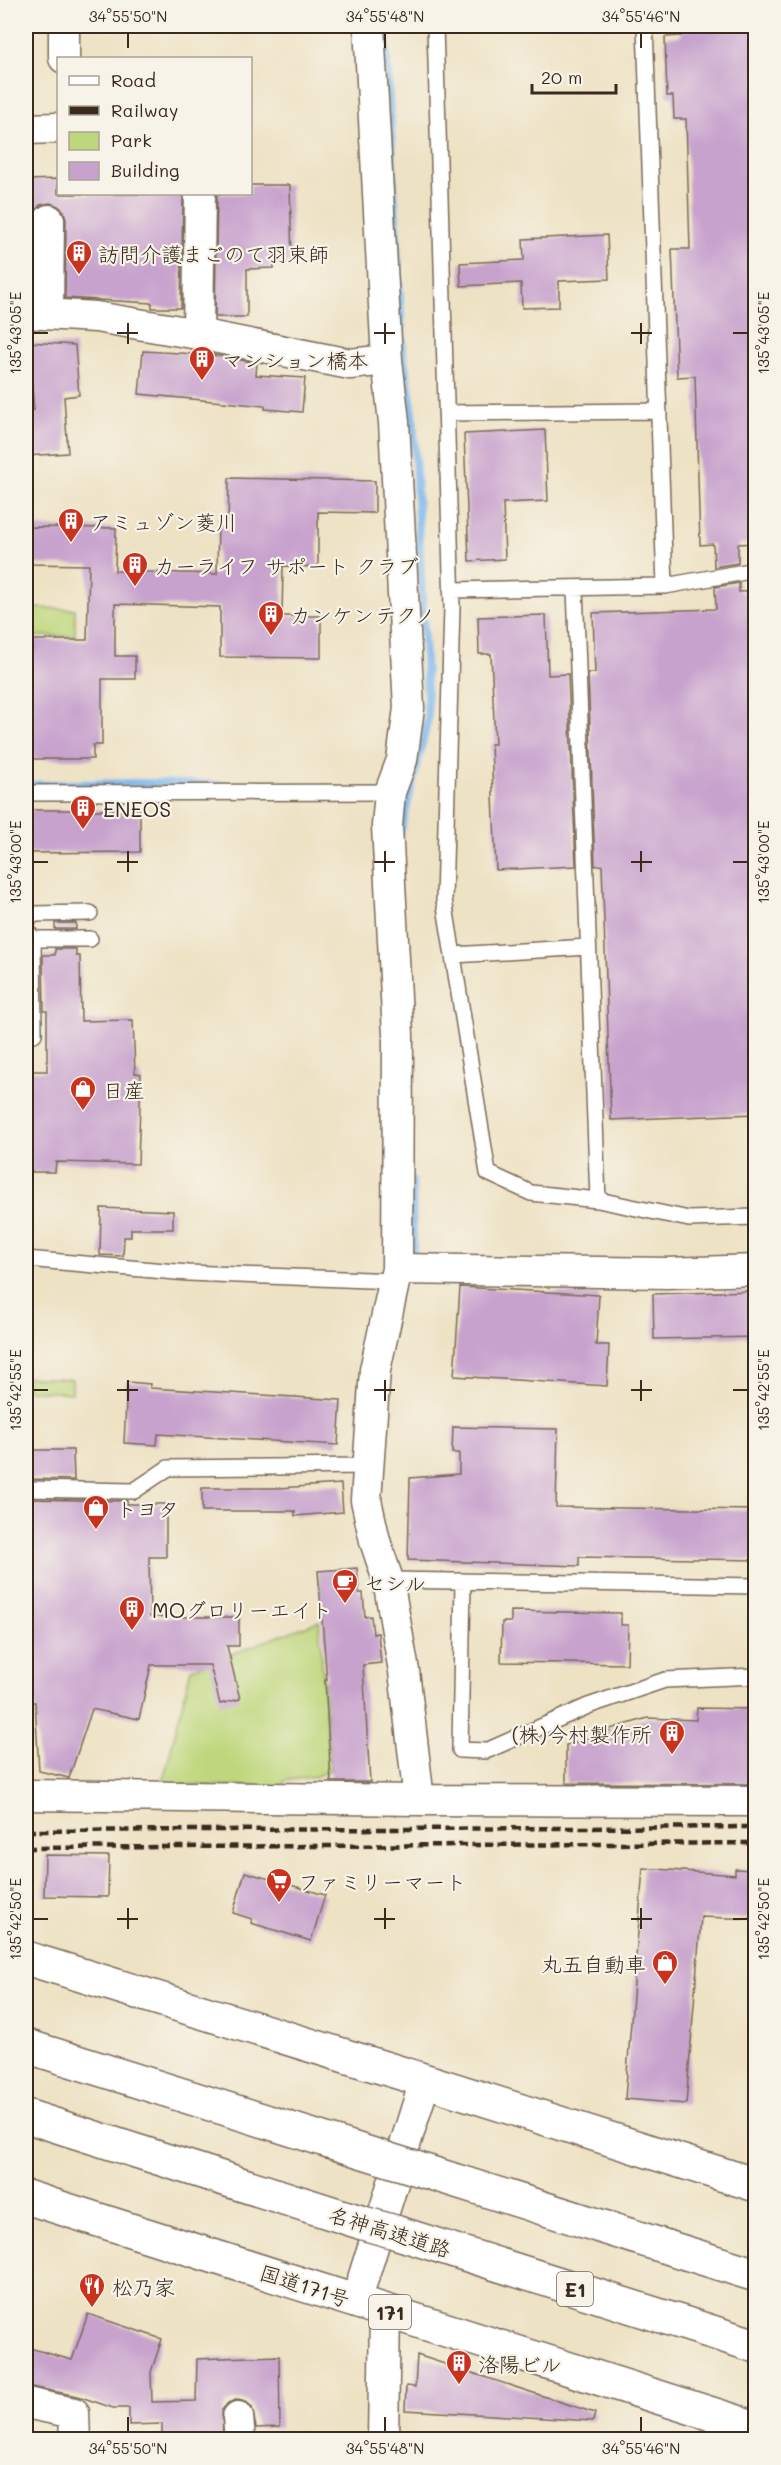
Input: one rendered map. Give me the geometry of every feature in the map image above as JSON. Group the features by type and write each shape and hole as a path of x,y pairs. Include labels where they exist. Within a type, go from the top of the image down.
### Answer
{"highway":[{"path":"26,1958 756,2185"},
{"path":"26,2046 756,2274"},
{"name":"名神高速道路","path":"26,2116 756,2346"},
{"name":"国道171号","path":"26,2197 756,2428"}],"street":[{"path":"64,26 64,57"},
{"path":"369,26 409,708 402,760 390,792 387,825 398,1035 395,1275 375,1370 366,1500 375,1541 388,1580 404,1671 419,1800"},
{"path":"26,129 57,128"},
{"path":"198,334 200,195"},
{"path":"49,220 37,313 96,317 198,334 350,364 387,360"},
{"path":"395,1275 667,1274 756,1270"},
{"path":"26,1795 756,1801"},
{"path":"383,2439 370,2306 425,2081"},
{"path":"26,2403 74,2413 75,2439"}],"lane":[{"path":"435,26 451,590 444,900 488,1173 531,1193 598,1200 689,1219 756,1217"},
{"path":"645,26 665,586"},
{"path":"446,413 659,411"},
{"path":"451,590 665,586 756,570"},
{"path":"575,588 598,1200"},
{"path":"26,793 390,792"},
{"path":"26,924 33,914 90,913"},
{"path":"26,1034 34,1034 29,934 90,939"},
{"path":"453,955 588,947"},
{"path":"26,1259 188,1273 395,1275"},
{"path":"26,1489 134,1491 168,1468 369,1466"},
{"path":"388,1580 756,1586"},
{"path":"463,1581 460,1750 486,1751 588,1706 665,1680 756,1676"}],"green space":[{"path":"26,608 75,609 75,636 26,636"},
{"path":"26,1377 72,1379 72,1393 26,1390"},
{"path":"319,1621 330,1770 317,1776 285,1781 281,1787 162,1785 191,1669"}],"building":[{"path":"681,26 756,26 756,543 738,544 738,563 714,567 713,544 700,545 695,376 677,377 672,249 690,249 686,119 674,119 673,96 667,96 665,37 681,36"},
{"path":"57,179 57,195 183,195 181,308 152,308 152,303 65,298 66,220 64,211 50,203 40,205 32,219 31,296 26,296 26,180"},
{"path":"252,185 290,185 292,263 274,263 274,268 247,269 247,317 215,317 217,195 252,195"},
{"path":"607,235 609,279 559,281 559,307 522,308 521,283 461,286 460,263 524,260 523,239"},
{"path":"28,342 75,345 79,395 64,397 68,453 26,456 26,411 34,410"},
{"name":"マンション橋本","path":"143,351 213,355 257,363 256,375 305,378 302,412 265,409 265,406 139,394"},
{"path":"545,430 548,501 503,503 505,559 469,561 464,434"},
{"path":"229,478 375,481 375,513 318,512 318,567 283,566 282,616 321,616 321,658 220,657 220,607 115,604 115,656 135,656 135,679 102,679 102,745 93,745 93,759 28,759 26,649 32,650 32,640 87,640 89,565 26,564 26,527 116,528 115,571 217,574 218,523 228,523"},
{"path":"739,583 739,592 756,591 756,1114 611,1120 602,865 595,866 588,673 595,673 593,613 716,609 715,587"},
{"path":"546,615 548,675 568,674 576,866 496,870 491,744 495,744 491,654 479,654 478,617"},
{"name":"ENEOS","path":"26,810 140,810 140,852 26,853"},
{"path":"55,923 76,923 76,929 55,929"},
{"path":"55,949 76,949 76,956 80,956 81,1021 133,1020 135,1073 141,1074 138,1164 56,1162 55,1172 26,1172 26,1071 47,1071 47,1011 44,1011 43,955 55,955"},
{"path":"101,1208 173,1211 173,1229 131,1229 131,1237 124,1237 123,1256 100,1255"},
{"path":"460,1287 599,1295 596,1345 609,1345 607,1386 454,1376"},
{"path":"756,1291 756,1337 654,1339 653,1294"},
{"path":"127,1382 150,1384 150,1388 341,1400 338,1445 158,1434 157,1445 124,1443"},
{"path":"453,1427 558,1429 556,1507 756,1510 756,1560 579,1557 579,1566 408,1560 410,1478 459,1474 459,1453 452,1453"},
{"path":"26,1450 73,1450 74,1480 26,1479"},
{"path":"341,1484 343,1512 295,1516 295,1511 202,1511 202,1488 278,1488"},
{"path":"26,1499 166,1504 166,1557 149,1557 150,1617 239,1617 239,1646 227,1646 240,1699 220,1704 210,1665 151,1665 139,1719 92,1709 69,1778 39,1771 35,1702 26,1702"},
{"path":"357,1568 359,1593 363,1593 365,1617 371,1616 373,1634 378,1633 381,1663 363,1665 370,1782 331,1782 325,1680 327,1680 318,1571"},
{"path":"511,1611 621,1613 621,1625 628,1625 627,1664 501,1662 502,1622 511,1622"},
{"path":"697,1708 756,1709 756,1784 566,1783 566,1745 648,1718 696,1720"},
{"path":"45,1855 109,1856 108,1897 44,1896"},
{"path":"643,1868 735,1875 735,1869 756,1870 756,1919 701,1917 686,2104 625,2099"},
{"name":"ファミリーマート","path":"245,1872 325,1895 311,1941 251,1923 252,1919 233,1913"},
{"path":"88,2314 162,2339 151,2372 152,2402 196,2401 197,2359 279,2356 280,2427 256,2428 252,2407 245,2401 236,2400 228,2403 222,2410 223,2439 162,2439 162,2424 129,2425 129,2408 113,2408 78,2396 26,2386 26,2347 72,2360"},
{"name":"洛陽ビル","path":"417,2355 595,2413 593,2421 405,2410 406,2386 415,2387"}],"waterway":[{"path":"385,26 403,354 413,413 428,719 400,833"},
{"path":"26,785 140,783 227,785"},
{"path":"412,1181 413,1250"}],"railway":[{"path":"26,1831 756,1827"},
{"path":"26,1848 756,1843"}],"place":[{"name":"訪問介護まごのて羽束師","path":"79,276"},
{"name":"マンション橋本","path":"202,382"},
{"name":"アミュゾン菱川","path":"71,544"},
{"name":"カーライフ サポート クラブ","path":"135,588"},
{"name":"カンケンテクノ","path":"271,637"},
{"name":"ENEOS","path":"83,831"},
{"name":"日産","path":"83,1112"},
{"name":"トヨタ","path":"96,1531"},
{"name":"セシル","path":"345,1605"},
{"name":"MOグロリーエイト","path":"132,1632"},
{"name":"(株)今村製作所","path":"672,1756"},
{"name":"ファミリーマート","path":"279,1904"},
{"name":"丸五自動車","path":"665,1986"},
{"name":"松乃家","path":"92,2309"},
{"name":"洛陽ビル","path":"459,2386"}]}
